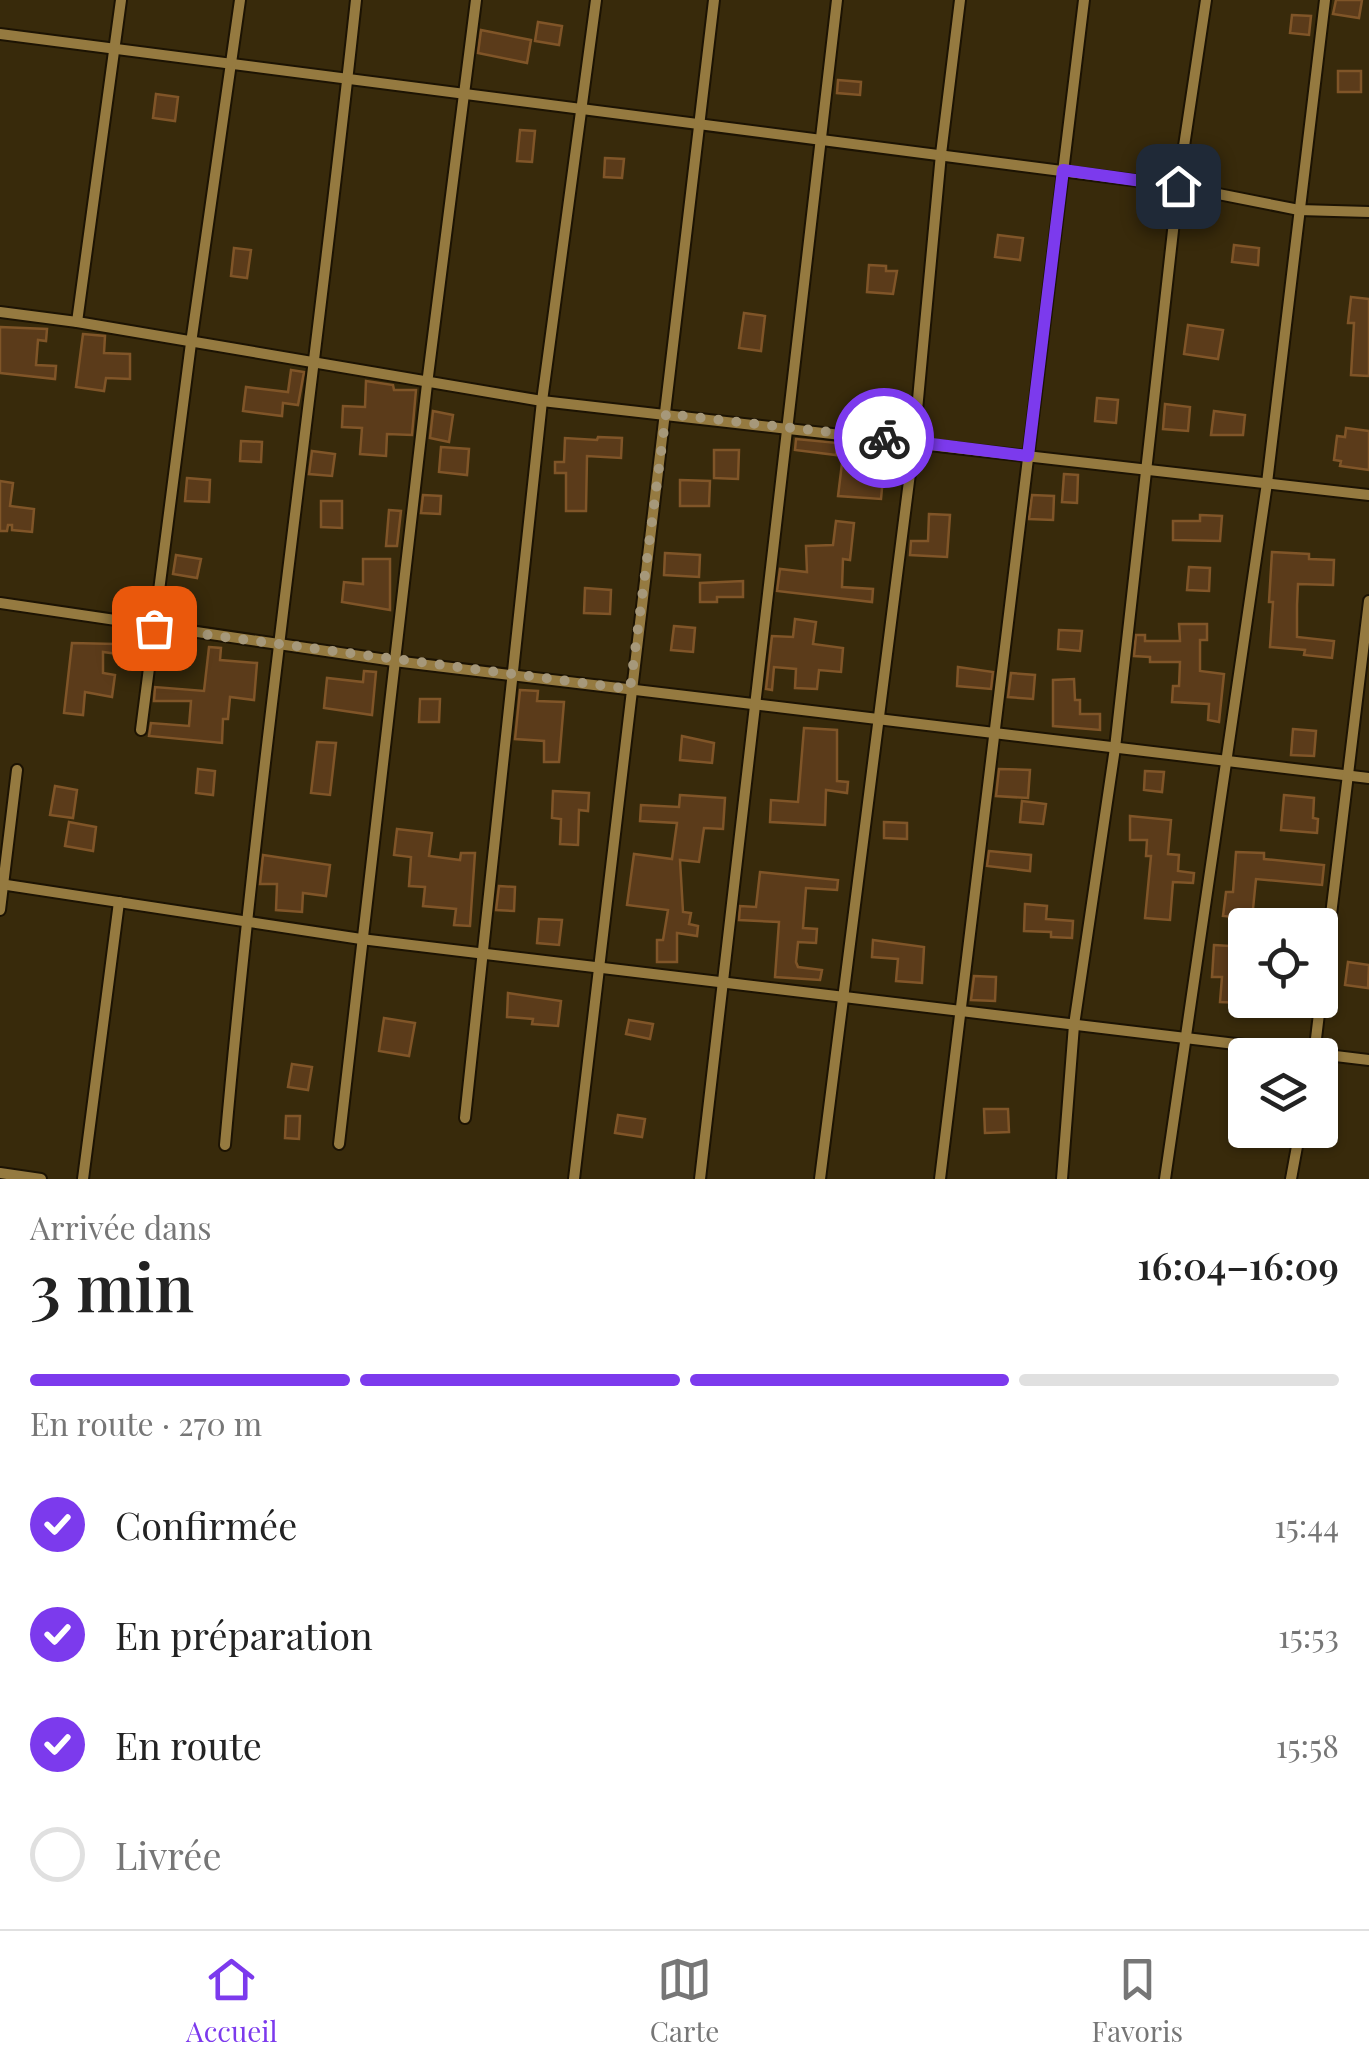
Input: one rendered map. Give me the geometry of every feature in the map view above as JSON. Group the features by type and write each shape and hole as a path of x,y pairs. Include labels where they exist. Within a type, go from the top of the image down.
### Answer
{"street":[{"path":"77,322 120,0"},
{"path":"140,730 240,0"},
{"path":"224,1145 245,921 356,0"},
{"path":"339,1144 476,0"},
{"path":"465,1118 542,401 596,0"},
{"path":"574,1179 714,0"},
{"path":"700,1179 785,426 838,0"},
{"path":"820,1179 914,442 960,0"},
{"path":"940,1179 1084,0"},
{"path":"1062,1179 1074,1025 1115,748 1178,186 1206,0"},
{"path":"1165,1179 1267,483 1326,0"},
{"path":"0,34 1063,170 1178,186 1299,210 1369,212"},
{"path":"0,312 542,401 1369,494"},
{"path":"1316,1038 1369,601"},
{"path":"0,604 394,661 1369,778"},
{"path":"0,910 17,770"},
{"path":"2,885 362,939 1228,1042"},
{"path":"83,1179 119,902"},
{"path":"1338,1057 1369,1060"},
{"path":"1291,1179 1297,1148"},
{"path":"0,1173 41,1179"}],"building":[{"path":"1336,0 1362,0 1359,18 1333,14"},
{"path":"1292,15 1311,16 1309,35 1290,33"},
{"path":"538,22 562,26 559,45 535,41"},
{"path":"481,30 531,40 527,63 478,53"},
{"path":"1338,71 1361,71 1361,92 1338,92"},
{"path":"838,80 861,82 860,95 837,93"},
{"path":"156,94 178,97 175,121 153,118"},
{"path":"520,130 535,131 532,162 517,161"},
{"path":"605,158 624,159 622,178 604,177"},
{"path":"998,235 1023,238 1020,260 995,257"},
{"path":"1234,245 1259,248 1258,265 1232,262"},
{"path":"234,248 251,250 247,278 231,276"},
{"path":"869,265 897,271 893,294 867,292"},
{"path":"1351,297 1369,299 1369,376 1351,375"},
{"path":"744,313 765,316 761,351 739,348"},
{"path":"1188,325 1223,330 1218,359 1184,354"},
{"path":"0,327 47,329 46,341 38,340 36,365 56,366 55,379 0,373"},
{"path":"83,334 105,336 104,353 130,354 130,379 106,378 104,391 76,387"},
{"path":"291,370 304,372 298,405 283,403 282,416 243,411 246,387 288,392"},
{"path":"366,381 393,385 394,390 416,390 412,435 387,434 386,456 360,454 362,428 342,427 343,406 365,407"},
{"path":"1097,398 1118,400 1116,423 1095,421"},
{"path":"1165,404 1190,407 1188,431 1163,429"},
{"path":"433,411 453,415 449,442 430,438"},
{"path":"1214,411 1245,415 1243,435 1211,435"},
{"path":"1346,428 1369,431 1369,470 1340,466 1341,461 1334,460 1337,436 1345,437"},
{"path":"565,438 622,438 621,458 587,456 586,511 566,511 566,473 555,473 555,462 564,462"},
{"path":"796,439 838,443 836,455 795,450"},
{"path":"241,441 262,442 261,462 240,461"},
{"path":"864,446 864,465 884,467 881,499 838,496 844,447"},
{"path":"441,447 469,449 467,475 439,472"},
{"path":"714,450 739,450 738,479 714,478"},
{"path":"312,451 335,454 332,476 309,474"},
{"path":"1064,474 1078,475 1077,503 1062,502"},
{"path":"187,478 210,480 209,502 185,501"},
{"path":"680,480 710,481 709,506 680,506"},
{"path":"0,481 13,483 10,506 34,509 32,532 12,530 12,525 8,525 7,531 0,531"},
{"path":"423,495 441,496 440,514 421,513"},
{"path":"1032,495 1054,496 1053,520 1029,519"},
{"path":"321,501 342,501 342,528 321,527"},
{"path":"389,510 401,511 397,546 386,546"},
{"path":"929,514 950,515 947,557 910,555 911,541 928,541"},
{"path":"1200,515 1222,516 1220,541 1173,540 1173,521 1200,521"},
{"path":"836,521 854,523 850,560 843,559 842,587 873,589 872,602 777,591 780,569 807,572 806,546 833,545"},
{"path":"1272,552 1334,560 1333,585 1298,584 1297,605 1297,637 1334,641 1332,658 1304,655 1305,650 1270,647"},
{"path":"665,553 700,555 699,577 664,575"},
{"path":"176,555 201,559 197,578 173,574"},
{"path":"363,559 390,559 390,610 342,602 344,582 363,584"},
{"path":"1189,567 1210,568 1209,591 1187,590"},
{"path":"743,581 743,597 717,597 717,602 700,602 700,583"},
{"path":"585,588 611,590 610,614 584,613"},
{"path":"795,619 816,622 813,644 843,648 841,672 819,670 817,689 795,688 796,669 774,667 772,690 766,689 772,636 793,637"},
{"path":"1179,624 1207,624 1207,640 1200,640 1200,671 1224,674 1219,722 1208,720 1209,704 1172,702 1173,686 1179,686 1180,662 1150,662 1150,657 1134,656 1136,635 1145,635 1145,641 1180,641"},
{"path":"674,626 695,628 693,652 671,650"},
{"path":"118,629 144,633 141,657 103,652 103,673 115,675 112,697 85,692 83,715 64,713 72,643 116,644"},
{"path":"1059,630 1082,631 1080,651 1058,649"},
{"path":"209,647 221,648 220,660 257,663 254,700 230,697 228,719 223,719 222,743 149,736 151,723 189,726 191,701 154,701 155,687 204,691"},
{"path":"958,667 993,672 991,689 957,686"},
{"path":"364,671 376,672 372,715 324,708 327,678 363,682"},
{"path":"1011,673 1035,675 1033,699 1008,697"},
{"path":"1074,679 1080,714 1100,714 1100,730 1053,726 1053,680"},
{"path":"520,690 538,691 537,701 564,702 559,762 544,762 544,741 515,739"},
{"path":"420,699 440,699 439,722 419,722"},
{"path":"804,728 837,730 837,781 848,782 847,793 826,790 825,825 770,822 771,800 798,802"},
{"path":"1293,729 1316,731 1314,756 1291,755"},
{"path":"682,736 714,743 712,763 680,760"},
{"path":"317,742 336,743 330,795 311,793"},
{"path":"198,769 215,771 213,795 196,793"},
{"path":"999,769 1030,770 1028,798 996,796"},
{"path":"1145,771 1164,772 1162,792 1144,790"},
{"path":"55,786 77,790 73,818 50,815"},
{"path":"553,791 589,793 588,811 579,810 578,845 560,844 561,819 552,818"},
{"path":"680,795 725,798 723,829 704,828 699,862 680,860 683,912 691,913 689,924 698,926 697,936 677,933 677,962 657,962 657,940 663,940 668,910 627,905 634,854 672,859 677,823 640,821 641,805 679,807"},
{"path":"1284,795 1314,798 1317,833 1281,830"},
{"path":"1022,801 1046,804 1043,824 1020,822"},
{"path":"1130,816 1171,820 1168,854 1179,855 1178,871 1194,873 1193,883 1173,882 1170,920 1145,918 1151,856 1146,856 1147,840 1130,840"},
{"path":"69,822 96,827 93,851 65,846"},
{"path":"884,822 907,823 907,839 884,838"},
{"path":"397,829 432,833 429,856 460,860 461,853 475,853 470,926 454,925 456,909 423,906 425,887 409,886 411,857 394,855"},
{"path":"989,851 1031,855 1030,871 987,866"},
{"path":"1236,852 1264,853 1264,859 1324,865 1322,885 1256,879 1253,908 1228,908 1228,917 1223,916 1226,892 1233,892"},
{"path":"263,855 330,865 326,896 303,893 302,912 276,910 277,884 260,884"},
{"path":"760,872 838,880 837,890 806,888 803,928 817,929 816,943 798,942 796,962 798,967 822,970 820,980 775,977 779,922 739,920 740,906 756,907"},
{"path":"499,886 515,887 514,911 496,910"},
{"path":"1025,904 1047,906 1046,919 1073,921 1072,938 1024,931"},
{"path":"539,919 562,920 559,945 537,943"},
{"path":"873,940 924,947 922,983 896,981 898,959 872,957"},
{"path":"1214,945 1228,946 1228,1002 1220,1002 1222,977 1212,977"},
{"path":"1348,962 1369,965 1368,988 1345,985"},
{"path":"974,976 996,977 995,1001 971,1000"},
{"path":"508,993 561,1001 558,1026 507,1017"},
{"path":"384,1018 415,1023 409,1056 379,1051"},
{"path":"629,1020 653,1024 650,1039 626,1034"},
{"path":"292,1064 312,1067 308,1090 288,1087"},
{"path":"984,1109 1008,1109 1009,1132 985,1133"},
{"path":"618,1115 645,1119 642,1137 615,1133"},
{"path":"286,1116 300,1116 299,1139 285,1138"}],"way so far":[{"path":"154,628 630,689 666,414 884,438"}],"route":[{"path":"884,438 1028,456 1063,170 1178,186"}]}
